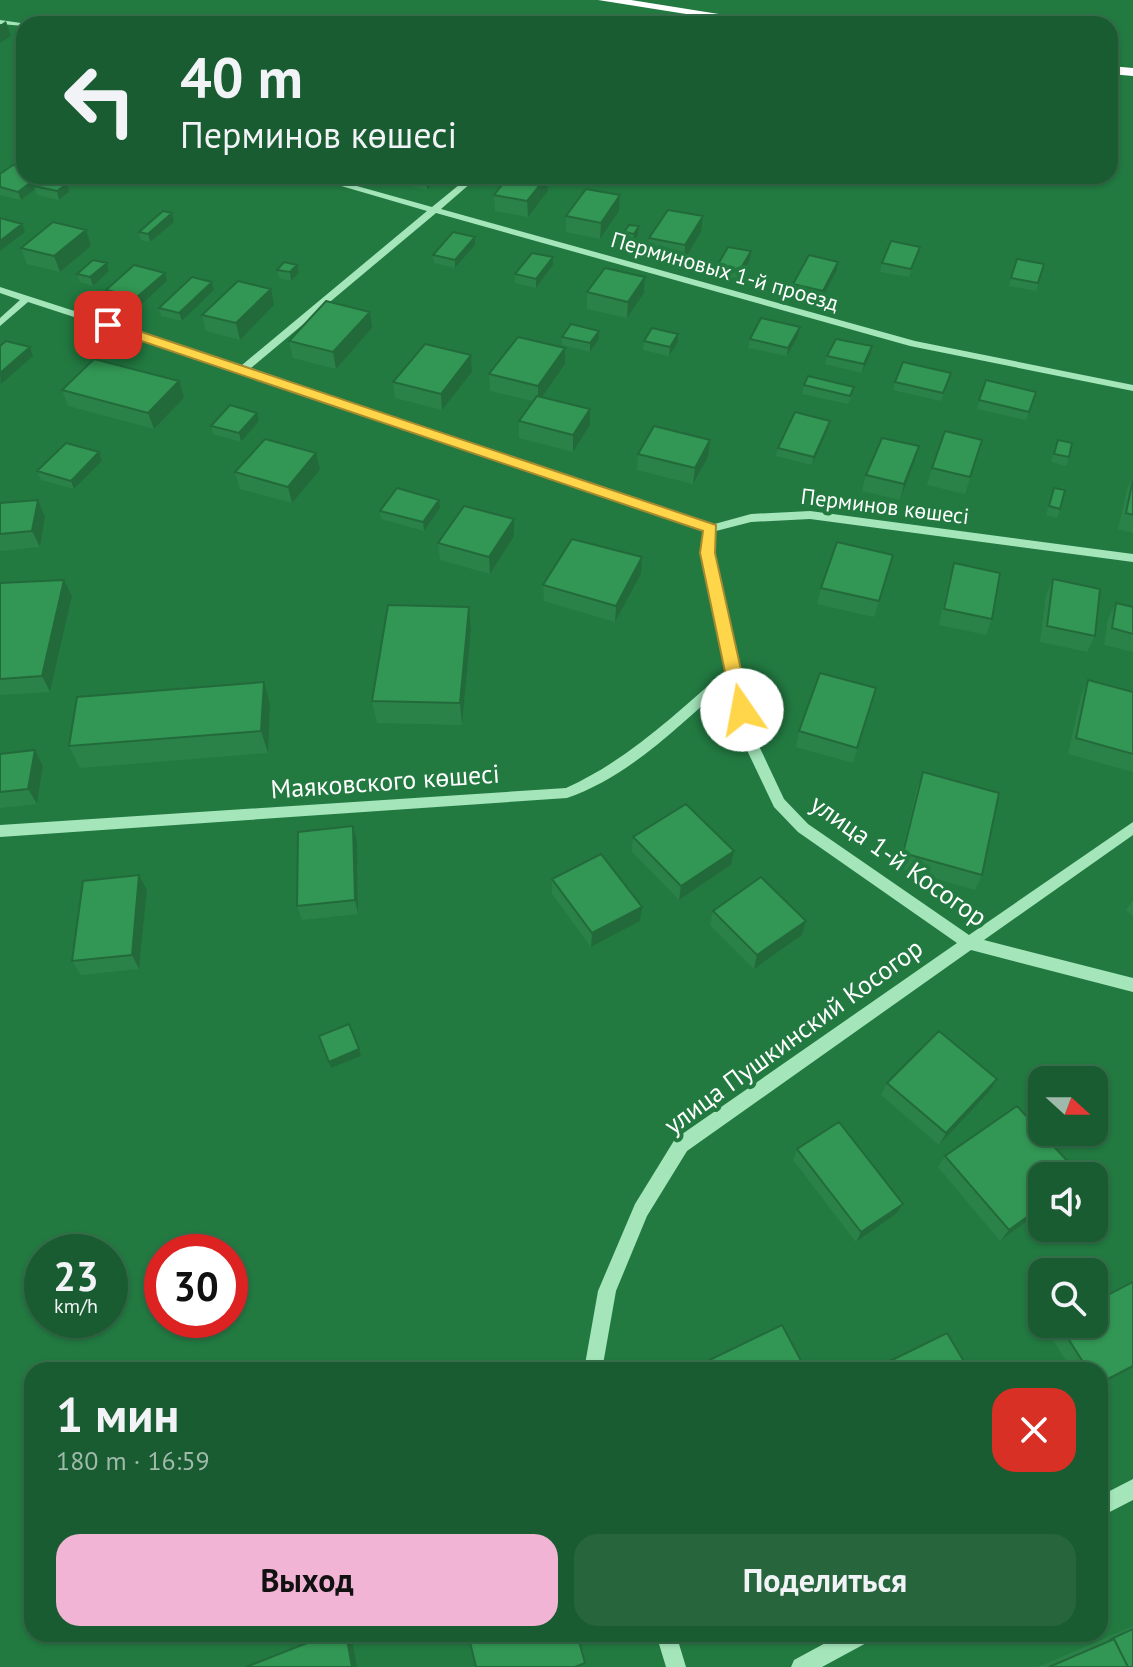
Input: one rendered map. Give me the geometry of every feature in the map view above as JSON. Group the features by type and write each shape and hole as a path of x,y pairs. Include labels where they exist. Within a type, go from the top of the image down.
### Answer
{"highway":[{"path":"604,0 719,16"}],"street":[{"name":"Перминовых 1-й проезд","path":"341,184 900,340 1133,388"},
{"path":"244,369 466,184"},
{"path":"0,290 244,369 711,529"},
{"path":"0,323 26,299"},
{"name":"Перминов көшесі","path":"711,529 751,518 810,515 1133,558"},
{"name":"улица 1-й Косогор","path":"711,529 708,553 733,671 752,746 779,803 803,828 969,943 1133,985"},
{"name":"Маяковского көшесі","path":"0,831 567,793 598,782 620,766 733,671"},
{"name":"улица Пушкинский Косогор","path":"594,1362 607,1291 641,1210 681,1145 1133,828"},
{"path":"1108,1503 1133,1489"},
{"path":"668,1642 676,1667"},
{"path":"801,1667 848,1642"}],"building":[{"path":"16,166 16,184 28,184 18,192 0,187 0,174"},
{"path":"37,184 67,184 57,191 34,186"},
{"path":"503,184 541,184 527,201 494,195"},
{"path":"586,189 620,195 601,223 566,216"},
{"path":"668,210 703,216 685,245 649,238"},
{"path":"163,211 172,213 148,234 139,232"},
{"path":"0,218 22,224 0,241"},
{"path":"53,222 86,230 54,256 21,248"},
{"path":"629,225 639,226 634,234 624,232"},
{"path":"453,232 475,237 455,260 433,255"},
{"path":"891,241 920,247 911,269 882,263"},
{"path":"728,247 751,251 740,270 717,266"},
{"path":"532,253 553,257 536,279 515,274"},
{"path":"809,255 838,262 823,291 793,284"},
{"path":"1017,259 1044,264 1038,283 1011,278"},
{"path":"93,260 107,263 90,277 77,274"},
{"path":"284,262 297,265 290,272 277,270"},
{"path":"134,265 165,273 137,297 106,290"},
{"path":"605,268 645,277 628,302 587,292"},
{"path":"192,277 212,282 179,313 159,308"},
{"path":"238,281 271,289 236,323 202,315"},
{"path":"326,301 370,312 333,352 289,341"},
{"path":"761,318 800,327 788,348 750,339"},
{"path":"571,324 599,331 590,343 562,337"},
{"path":"652,328 678,334 670,347 644,341"},
{"path":"518,337 565,348 538,386 489,374"},
{"path":"836,339 872,346 864,364 827,356"},
{"path":"6,341 30,347 0,373 0,346"},
{"path":"425,344 471,355 441,394 393,382"},
{"path":"94,359 179,381 148,413 62,390"},
{"path":"903,362 951,373 943,393 895,382"},
{"path":"808,376 854,387 850,396 804,385"},
{"path":"986,380 1036,392 1029,412 979,400"},
{"path":"537,396 590,409 573,435 519,421"},
{"path":"230,405 257,413 239,433 211,426"},
{"path":"795,412 830,421 814,457 778,448"},
{"path":"654,426 710,440 695,468 638,454"},
{"path":"945,431 982,440 970,477 932,468"},
{"path":"882,438 919,446 904,484 866,475"},
{"path":"265,439 316,453 288,487 235,472"},
{"path":"1058,440 1072,443 1069,457 1054,454"},
{"path":"66,443 99,452 71,481 37,471"},
{"path":"1133,479 1133,515 1126,513"},
{"path":"397,488 439,500 423,522 380,511"},
{"path":"1054,488 1065,490 1060,509 1049,506"},
{"path":"38,500 32,531 0,534 0,503"},
{"path":"464,506 514,519 489,557 438,543"},
{"path":"572,539 642,557 616,606 543,585"},
{"path":"837,542 893,555 879,601 821,588"},
{"path":"954,563 1000,573 992,619 944,609"},
{"path":"1053,579 1100,589 1095,636 1047,626"},
{"path":"64,580 42,676 0,679 0,583"},
{"path":"1116,603 1133,607 1133,634 1112,628"},
{"path":"388,605 469,607 460,703 372,701"},
{"path":"820,673 876,688 857,748 799,731"},
{"path":"1088,680 1133,692 1133,754 1076,738"},
{"path":"264,682 261,731 69,746 77,697"},
{"path":"35,750 28,789 0,792 0,754"},
{"path":"923,772 999,793 982,875 903,853"},
{"path":"686,804 734,851 681,886 633,837"},
{"path":"353,826 355,900 297,906 298,832"},
{"path":"601,854 642,907 592,933 552,879"},
{"path":"139,875 132,955 72,961 83,881"},
{"path":"761,877 806,921 757,955 713,911"},
{"path":"349,1024 359,1049 329,1062 319,1036"},
{"path":"939,1031 997,1079 946,1133 887,1083"},
{"path":"1017,1106 1028,1118 1028,1146 1054,1146 1068,1162 1028,1162 1028,1216 1009,1230 945,1156"},
{"path":"839,1122 903,1204 861,1232 797,1149"},
{"path":"1133,1282 1133,1366 1108,1379 1108,1362 1083,1362 1068,1338 1108,1338 1108,1295"},
{"path":"782,1325 802,1362 705,1362"},
{"path":"947,1333 964,1362 891,1362"},
{"path":"1133,1629 1133,1667 1128,1667 1114,1639 1109,1640"},
{"path":"1114,1639 1128,1667 1049,1667 1108,1642"},
{"path":"310,1642 347,1642 352,1667 246,1667"},
{"path":"470,1642 579,1642 585,1663 575,1667 476,1667"}],"route":[{"path":"108,325 711,529 708,553 742,710"}]}
